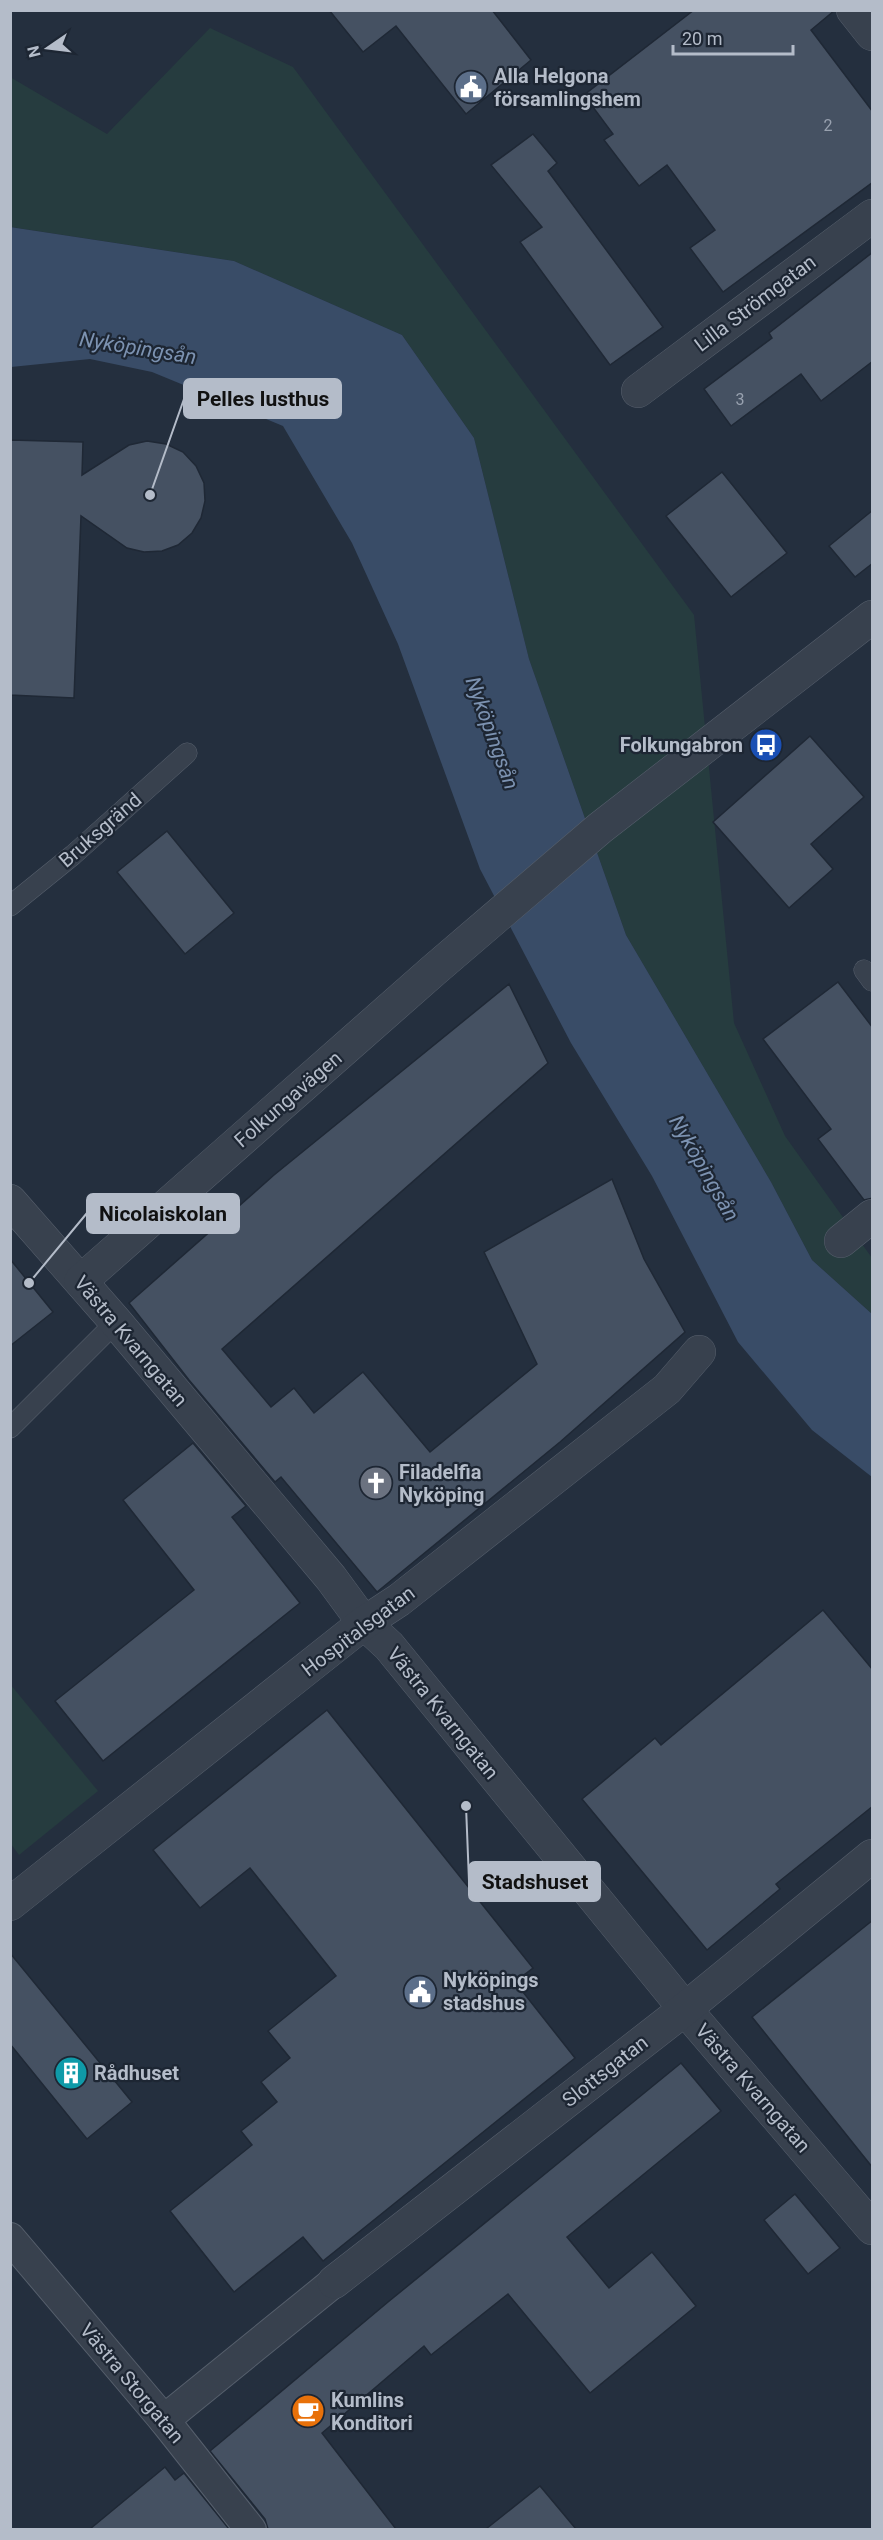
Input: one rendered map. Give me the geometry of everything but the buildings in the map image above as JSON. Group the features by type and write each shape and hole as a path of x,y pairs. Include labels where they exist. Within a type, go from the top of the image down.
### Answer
{"street":[{"path":"853,10 873,34"},
{"name":"Lilla Strömgatan","path":"638,391 873,216"},
{"name":"Folkungavägen","path":"81,1281 495,917 600,828 873,617"},
{"name":"Västra Kvarngatan","path":"10,1202 116,1322 331,1578 364,1623 389,1646 685,2009 873,2228"},
{"path":"841,1241 873,1216"},
{"name":"Hospitalsgatan","path":"10,1904 364,1623 399,1600 667,1389 699,1352"},
{"name":"Slottsgatan","path":"334,2282 685,2009 873,1856"},
{"name":"Västra Storgatan","path":"10,2238 164,2420 251,2529"},
{"path":"164,2420 334,2282"}],"lane":[{"name":"Bruksgränd","path":"10,906 73,855 187,753"},
{"path":"10,1428 116,1322"}],"green space":[{"path":"210,28 293,67 694,615 734,1023 785,1136 872,1258 872,1314 812,1260 771,1182 626,935 529,659 474,438 402,335 234,261 11,227 10,77 107,134"},
{"path":"10,1684 98,1791 19,1855 11,1844"}],"water":[{"name":"Nyköpingsån","path":"10,227 234,261 402,335 474,438 529,659 626,935 771,1182 812,1260 872,1314 872,1477 812,1430 738,1342 652,1176 571,1043 480,869 398,644 352,543 283,426 152,372 90,359 11,367"}],"place":[{"name":"Alla Helgona församlingshem","path":"471,87"},
{"name":"Pelles lusthus","path":"150,495"},
{"name":"Folkungabron","path":"766,745"},
{"name":"Nicolaiskolan","path":"29,1283"},
{"name":"Filadelfia Nyköping","path":"376,1483"},
{"name":"Stadshuset","path":"466,1806"},
{"name":"Nyköpings stadshus","path":"420,1992"},
{"name":"Rådhuset","path":"71,2073"},
{"name":"Kumlins Konditori","path":"308,2411"}]}
